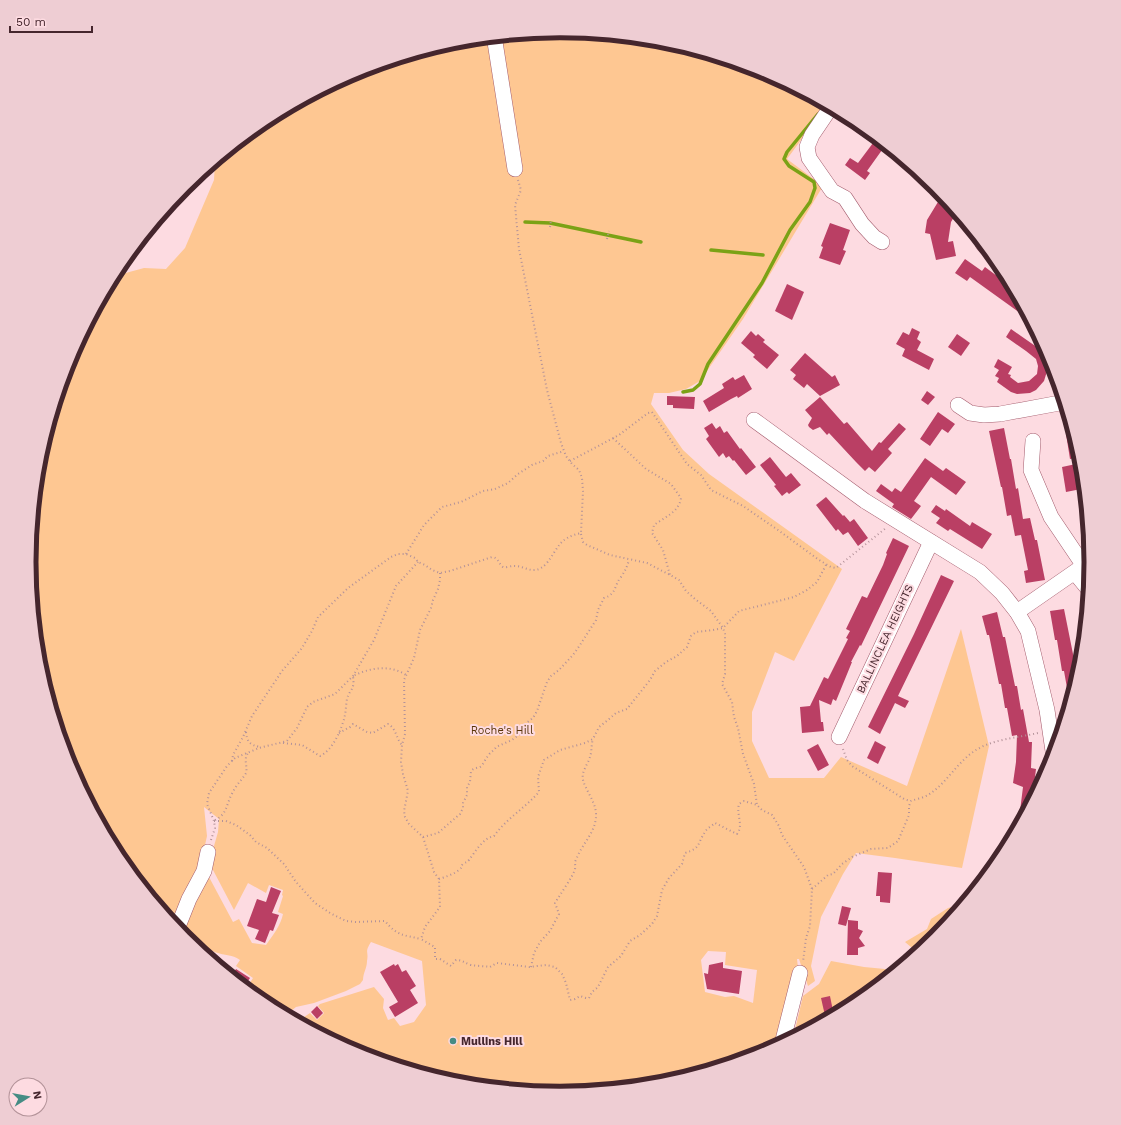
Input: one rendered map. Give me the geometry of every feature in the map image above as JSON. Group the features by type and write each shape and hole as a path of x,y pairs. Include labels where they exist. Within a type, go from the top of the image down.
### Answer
{"street":[{"path":"495,42 515,169"},
{"path":"828,111 812,135 807,147 808,158 832,191 845,198 862,224 874,237 882,242"},
{"path":"958,405 970,413 984,415 1000,414 1060,403"},
{"path":"754,420 865,501 980,572 995,585 1017,612 1028,632 1036,660 1052,744"},
{"path":"1017,612 1084,566 1051,517 1031,470 1033,441"},
{"name":"BALLINCLEA HEIGHTS","path":"839,737 931,542"},
{"path":"180,922 189,899 204,871 208,852"},
{"path":"784,1037 800,973"}],"path":[{"path":"515,169 521,186 515,205 519,249 547,390 564,451 572,464 579,470 582,478 583,490 581,533 583,542 610,555 647,563 679,580 686,591 711,611 723,628 725,634 725,674 722,684 732,702 743,754 754,784 757,805"},
{"path":"550,226 551,220"},
{"path":"607,239 609,231"},
{"path":"570,461 613,438 648,413 652,412 687,464 701,476 711,490 743,506 826,565 836,568 896,520"},
{"path":"613,438 646,469 671,484 681,498 680,506 654,525 652,532 663,550 670,575"},
{"path":"406,554 424,525 442,507 461,502 483,491 508,483 532,464 543,461 548,456 564,451"},
{"path":"232,761 233,754 239,746 252,716 275,682 308,639 318,617 356,582 391,557 398,554 406,554 440,573 492,557 497,558 503,567 513,566 529,570 540,569 546,564 565,539 581,533"},
{"path":"423,837 438,833 460,814 463,808 463,803 468,795 467,787 470,782 471,770 476,767 480,767 488,755 494,751 496,747 512,740 521,732 525,724 533,718 547,682 551,676 573,655 580,645 596,620 598,610 604,598 609,597 617,586 620,577 624,574 629,560"},
{"path":"208,852 215,828 214,821 207,804 209,793 232,761 235,758 262,747 287,741 307,707 313,702 334,694 353,676 374,640 396,586 418,562"},
{"path":"531,967 534,953 540,942 550,931 559,914 555,903 575,869 575,861 595,827 596,813 594,804 592,797 587,793 586,785 582,779 590,757 593,739 599,728 616,714 627,709 650,680 655,671 687,647 691,636 696,632 723,628 739,611 794,597 807,590 817,582 826,565"},
{"path":"421,939 425,927 440,907 439,879 434,872 423,837 409,824 405,817 404,811 408,791 401,762 402,746 405,734 404,680 414,658 420,630 431,608 438,589 440,573"},
{"path":"353,676 361,672 377,668 400,671 406,675"},
{"path":"280,743 302,745 320,756 326,754 345,717 347,699 353,688 353,676"},
{"path":"338,733 353,724 367,732 374,733 388,724 394,729 402,746"},
{"path":"246,728 246,737 249,742 255,746 262,747"},
{"path":"839,737 847,760 852,766 911,801 928,795 974,751 989,744 1050,729"},
{"path":"439,879 459,870 462,864 468,862 472,854 489,837 494,836 496,831 533,798 538,792 538,777 544,760 560,750 585,743 593,739"},
{"path":"214,821 221,818 224,814 233,791 246,773 247,770 245,759 248,753"},
{"path":"214,821 226,821 236,825 250,835 256,842 267,848 284,864 296,882 315,902 330,913 346,921 385,921 398,934 421,939 435,947 435,959 440,959 451,966 456,960 464,960 471,965 490,967 497,963 531,967 546,964 555,967 562,974 570,1000 580,996 589,998 592,992 598,987 608,967 621,956 630,941 640,935 652,924 657,916 662,890 669,878 682,864 685,853 694,850 706,830 715,823 737,834 741,825 738,819 739,804 744,801 757,805 762,810 772,815 782,834 804,867 812,889 810,926 806,938 800,973"},
{"path":"812,889 828,875 833,874 842,864 852,857 871,849 888,848 898,841 909,815 909,806 911,801"}],"green space":[{"name":"Roche's Hill","path":"560,38 595,39 629,42 663,48 729,66 761,78 824,109 787,159 823,186 743,319 700,381 686,389 669,393 654,393 651,404 683,450 709,474 842,569 794,661 775,652 752,712 752,741 769,778 824,778 841,757 907,786 961,629 989,746 962,868 856,853 843,874 821,917 811,966 815,981 808,986 799,959 797,959 798,968 778,1039 729,1059 696,1069 629,1083 595,1086 560,1087 492,1083 425,1069 360,1047 302,1019 310,1013 317,1020 324,1013 318,1006 320,1004 374,987 384,999 383,1008 388,1020 394,1018 400,1026 414,1022 426,1005 422,961 371,942 367,950 367,964 363,980 360,984 314,1003 296,1007 290,1012 249,985 253,978 236,966 240,960 215,952 204,947 181,924 209,877 233,922 239,919 252,943 266,945 282,918 283,914 278,912 283,896 283,890 269,885 266,893 248,883 234,910 213,870 208,867 218,832 219,819 204,807 207,836 199,872 177,919 144,882 124,854 106,825 76,763 64,731 46,665 40,631 37,597 36,562 40,494 46,460 64,394 76,362 106,300 122,274 144,268 166,269 185,248 214,180 215,168 241,146 298,108 329,92 392,66 458,48 492,42","holes":["708,951 726,952 725,965 757,970 753,1003 734,996 725,997 705,992 701,960"]},
{"path":"956,906 914,949 905,942 927,929 931,919 948,908"},
{"path":"831,961 885,969 888,972 852,999 823,1017 794,1032 803,996 819,984"}],"building":[{"path":"873,143 882,150 867,171 870,173 865,180 845,165 850,158 858,163"},
{"path":"939,200 954,216 951,222 948,242 953,241 956,256 936,260 930,234 925,233 927,220"},
{"path":"830,223 850,230 843,250 846,251 840,265 819,258 823,247 821,246"},
{"path":"965,259 982,271 985,267 1003,280 1023,315 970,277 967,281 955,273"},
{"path":"787,284 804,292 792,320 775,311"},
{"path":"912,328 920,332 917,339 921,342 917,350 934,359 929,370 902,356 905,349 896,344 903,332 909,335"},
{"path":"1011,329 1039,349 1045,362 1048,369 1044,381 1036,390 1030,393 1017,394 1011,392 997,382 999,378 995,376 999,370 994,367 998,359 1012,367 1008,374 1011,375 1010,377 1018,383 1029,381 1037,374 1038,366 1036,359 1006,337"},
{"path":"751,331 756,336 758,334 765,340 763,342 779,355 767,369 753,357 755,355 741,343"},
{"path":"957,334 970,343 961,356 948,347"},
{"path":"805,353 832,377 835,375 840,385 820,396 807,384 804,388 793,379 796,375 790,370"},
{"path":"744,375 752,389 738,398 737,396 709,412 703,401 724,388 722,384 733,377 735,380"},
{"path":"927,391 935,397 928,405 921,400"},
{"path":"667,396 695,397 694,409 673,408 673,405 667,405"},
{"path":"820,397 844,424 847,422 872,451 879,442 881,443 899,423 906,429 888,449 892,453 875,472 869,467 865,471 829,433 827,435 820,427 813,430 809,427 808,425 812,418 805,410"},
{"path":"938,412 955,424 948,433 942,429 930,446 920,439"},
{"path":"712,423 716,429 720,426 724,433 727,431 756,467 746,475 729,456 726,458 723,453 719,457 706,439 709,436 704,428"},
{"path":"1004,428 1016,489 1018,488 1023,519 1030,518 1035,540 1037,540 1045,580 1026,583 1024,571 1028,570 1021,535 1015,536 1011,515 1007,516 989,431"},
{"path":"1066,434 1069,434 1075,458 1070,459"},
{"path":"770,457 786,477 791,473 801,485 789,494 787,492 782,496 774,486 776,485 760,465"},
{"path":"925,458 943,471 946,468 966,482 956,495 931,477 914,501 921,506 911,519 892,507 894,504 876,491 881,484 892,492 895,488 901,492"},
{"path":"1076,464 1080,489 1066,492 1062,467"},
{"path":"826,497 850,522 854,519 868,538 858,546 848,532 843,535 838,529 836,531 816,505"},
{"path":"936,505 945,511 946,509 970,526 972,522 992,534 982,549 950,529 948,531 936,523 940,518 931,512"},
{"path":"893,538 909,546 861,646 860,645 851,662 836,701 833,699 831,705 819,700 821,722 823,722 824,731 802,733 800,707 810,706 824,677 828,679 848,639 846,638 850,631 846,629 862,596 867,598 883,565 887,554 886,553"},
{"path":"941,575 954,581 898,696 909,701 905,708 895,703 880,734 868,727 914,634"},
{"path":"1064,609 1075,664 1068,694 1064,671 1062,671 1057,640 1055,640 1050,611"},
{"path":"997,612 1003,637 1005,637 1015,686 1017,686 1021,710 1023,709 1029,742 1032,742 1031,768 1036,769 1034,788 1019,817 1023,787 1013,783 1016,762 1017,735 1012,736 1007,708 1005,708 1001,684 999,684 989,635 987,635 982,616"},
{"path":"875,741 886,747 878,764 867,758"},
{"path":"818,744 829,765 818,771 807,750"},
{"path":"878,872 892,873 890,903 880,902 880,896 876,896"},
{"path":"271,887 281,891 272,913 279,915 273,931 270,930 265,943 255,939 259,930 247,926 257,899 266,902"},
{"path":"842,906 851,908 846,926 838,924"},
{"path":"848,920 858,921 858,929 863,931 859,938 865,946 858,948 858,955 847,955"},
{"path":"723,962 723,968 742,971 739,994 707,989 704,973 708,974 709,965"},
{"path":"394,964 395,966 398,964 402,972 406,970 416,986 410,990 418,1003 395,1017 389,1007 398,1002 380,972"},
{"path":"236,969 250,978 247,983 234,973"},
{"path":"830,996 833,1011 825,1016 821,998"},
{"path":"317,1006 323,1013 317,1019 311,1012"}],"waterway":[{"path":"683,392 693,390 700,384 708,364 762,283 790,230 810,202 815,188 814,182 789,166 784,159 787,152 818,114"},
{"path":"525,222 550,223 641,242"},
{"path":"711,250 763,255"}],"place":[{"name":"Mullins Hill","path":"453,1041"}]}
